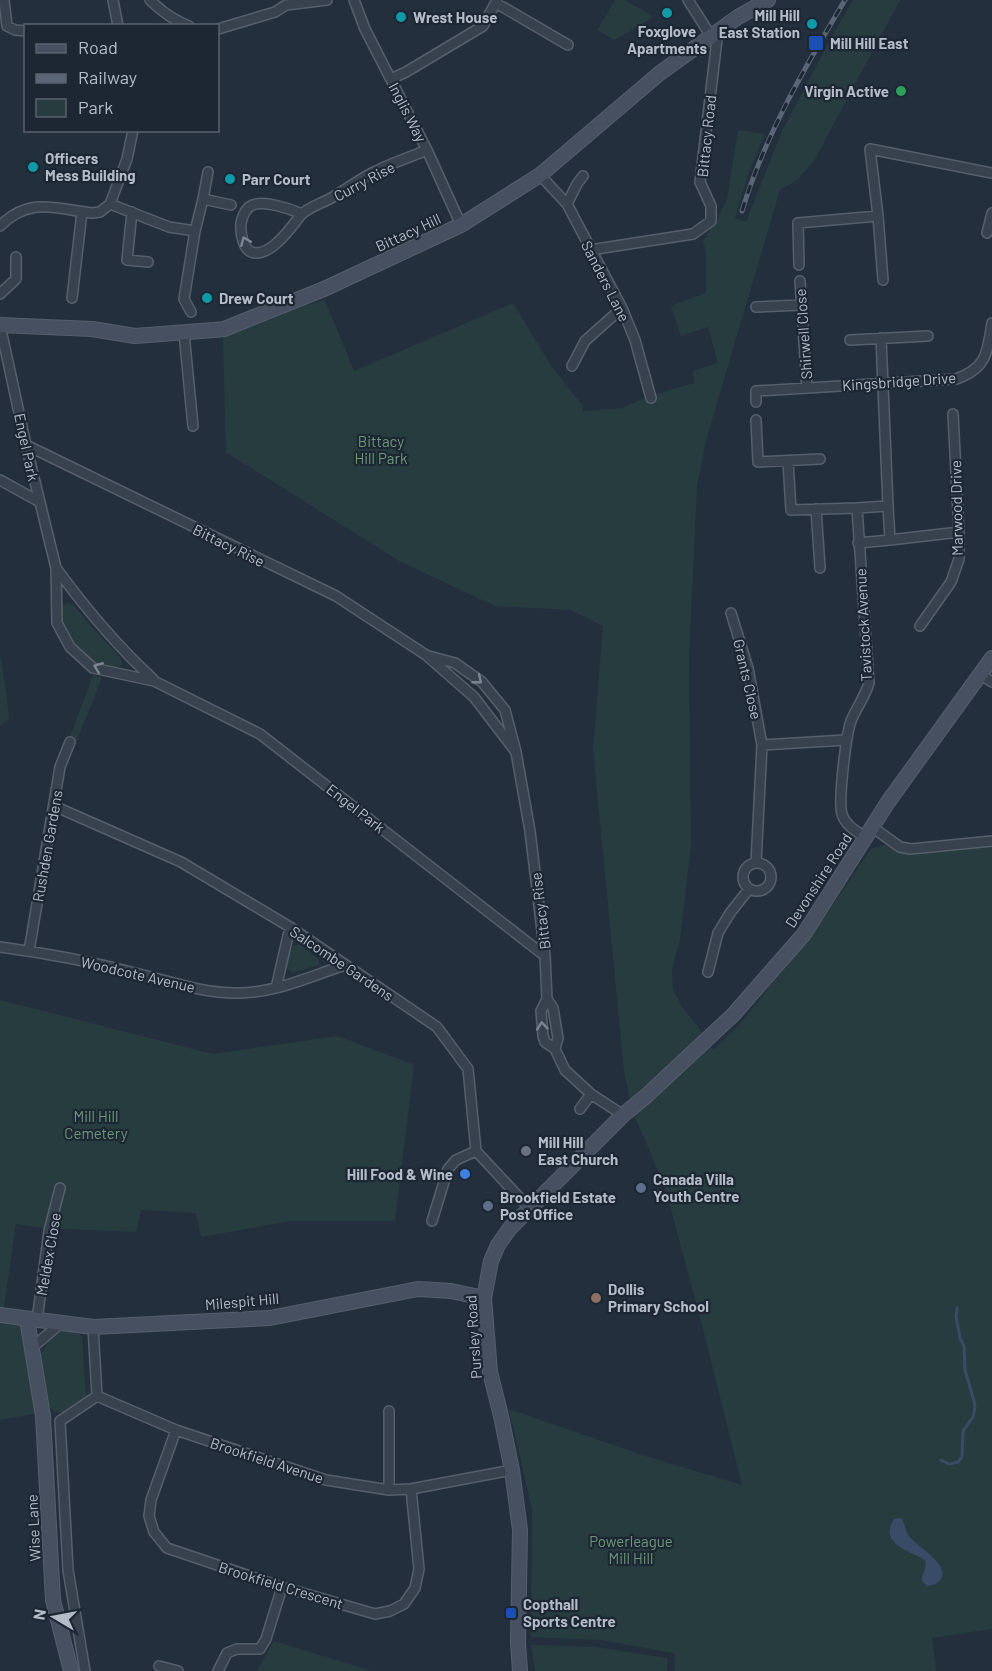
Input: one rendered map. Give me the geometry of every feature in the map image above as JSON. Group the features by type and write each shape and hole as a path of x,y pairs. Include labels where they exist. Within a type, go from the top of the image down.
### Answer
{"street":[{"path":"113,0 118,24"},
{"path":"150,0 162,12 183,24"},
{"path":"219,29 275,12 286,5 327,0"},
{"name":"Inglis Way","path":"354,0 365,28 427,150 461,225"},
{"path":"688,0 714,33"},
{"name":"Bittacy Hill","path":"0,325 92,329 135,336 224,329 324,289 461,225 540,175 660,73 714,33 768,0"},
{"path":"391,79 483,26 496,2 568,45"},
{"path":"3,5 7,27 24,31"},
{"name":"Bittacy Road","path":"591,250 693,234 711,221 711,206 700,182 714,33"},
{"path":"0,212 2,225 23,210 34,206 100,212 110,204 128,159 133,132"},
{"path":"883,280 870,149 992,173"},
{"name":"Curry Rise","path":"302,214 291,209 263,204 249,207 241,223 244,243 249,250 256,253 270,248 284,237 302,214 376,171 427,150"},
{"path":"191,312 184,299 195,231 208,172"},
{"name":"Sanders Lane","path":"540,175 567,204 622,308 635,340 651,398"},
{"path":"567,204 583,176"},
{"path":"203,199 231,205"},
{"path":"110,204 169,227 195,231"},
{"path":"72,298 82,212"},
{"path":"132,212 127,260 148,262"},
{"path":"987,233 992,213"},
{"path":"799,265 798,223 878,216"},
{"path":"0,294 16,279 16,258"},
{"name":"Shirwell Close","path":"800,281 807,388"},
{"path":"756,307 801,305"},
{"path":"572,366 585,341 622,308"},
{"name":"Kingsbridge Drive","path":"756,402 756,391 956,379 970,374 981,364 987,350 992,323"},
{"name":"Engel Park","path":"0,325 56,568 57,623 70,646 93,668 154,681 260,734 545,956"},
{"path":"184,333 193,426"},
{"path":"850,340 928,336"},
{"path":"881,338 890,540"},
{"name":"Marwood Drive","path":"920,626 951,582 959,559 953,414"},
{"path":"756,420 758,462 820,459"},
{"name":"Bittacy Rise","path":"26,445 336,596 426,655 474,697 516,752"},
{"path":"788,461 791,510 888,506"},
{"path":"0,480 39,501"},
{"name":"Tavistock Avenue","path":"857,508 869,683 851,720 846,740 841,805 844,819 853,829 868,832 900,847 912,849 992,841"},
{"path":"816,510 820,568"},
{"path":"858,543 959,532"},
{"name":"Engel Park","path":"56,568 81,603 122,651 154,681"},
{"name":"Grants Close","path":"731,613 748,668 762,745 756,863"},
{"name":"Bittacy Rise","path":"426,655 455,663 482,682 505,710 516,752 530,831 545,956 547,999 541,1011 543,1036 545,1042 555,1050 565,1070 591,1094 623,1115"},
{"name":"Devonshire Road","path":"645,1097 733,1015 804,934 888,802 986,678 992,658"},
{"path":"762,745 846,740"},
{"name":"Rushden Gardens","path":"29,951 60,767 70,742"},
{"name":"Salcombe Gardens","path":"54,806 181,862 290,927 437,1027 468,1069 476,1151"},
{"path":"756,863 761,864 768,869 770,881 761,890 749,889 743,881 746,868 756,863"},
{"path":"708,972 718,933 749,889"},
{"path":"276,988 290,927"},
{"name":"Woodcote Avenue","path":"0,947 118,968 217,993 242,993 276,988 345,965"},
{"name":"Bittacy Rise","path":"547,999 553,1008 558,1038 555,1050"},
{"path":"580,1109 591,1094"},
{"name":"Pursley Road","path":"520,1671 518,1643 520,1530 512,1470 490,1372 484,1298 491,1262 498,1245 510,1228 623,1115 645,1097"},
{"path":"432,1221 448,1169 456,1160 476,1151 530,1209"},
{"name":"Meldex Close","path":"32,1319 60,1188"},
{"name":"Milespit Hill","path":"0,1315 93,1327 270,1318 418,1289 451,1291 484,1298"},
{"name":"Wise Lane","path":"32,1319 33,1347 44,1416 53,1600 70,1671"},
{"path":"33,1347 61,1323"},
{"path":"60,1421 97,1396 93,1327"},
{"name":"Brookfield Avenue","path":"97,1396 176,1430 326,1479 389,1490 411,1489 512,1470"},
{"path":"389,1411 389,1490"},
{"path":"44,1416 60,1421"},
{"path":"60,1421 68,1570 85,1671"},
{"name":"Brookfield Crescent","path":"176,1430 151,1500 149,1516 154,1532 166,1548 282,1587 375,1614 390,1611 404,1604 415,1588 418,1569 411,1489"},
{"path":"218,1671 227,1653 237,1649 260,1649 266,1639 282,1587"},
{"path":"159,1666 178,1671"}],"green space":[{"path":"615,0 624,0 652,15 649,20 614,40 597,30"},
{"path":"853,0 900,0 814,161 797,180 780,190 707,437 697,486 689,657 691,846 680,939 672,969 673,989 682,1007 713,1050 740,1024 824,918 871,849 887,844 913,855 992,845 992,1629 932,1638 936,1671 675,1671 674,1653 601,1640 531,1637 532,1510 509,1409 645,1456 742,1485 665,1187 632,1110 624,1071 593,750 603,626 571,610 495,606 399,561 226,452 223,337 297,308 325,300 354,371 513,303 552,367 582,405 583,411 622,408 650,396 694,383 693,371 718,363 708,327 681,336 671,306 706,293 706,252 703,241 727,199 738,130 765,134 748,175 735,218 746,222 782,131"},
{"path":"68,603 73,604 120,657 122,664 115,667 94,662 77,649 67,636 62,622 62,607"},
{"path":"0,654 9,718 2,725 0,725"},
{"path":"93,675 102,678 76,742 69,739"},
{"path":"300,944 319,959 319,965 292,973 286,967 292,946"},
{"name":"Mill Hill Cemetery","path":"0,1000 213,1054 338,1036 414,1065 395,1221 291,1221 201,1237 196,1213 141,1210 136,1232 44,1228 16,1224 3,1315 27,1319 43,1412 0,1420"},
{"path":"75,1329 82,1337 86,1397 76,1409 61,1413 55,1412 49,1406 41,1353 51,1339 63,1330"},
{"path":"274,1641 372,1671 257,1671"},
{"path":"531,1645 596,1647 667,1658 667,1671 535,1671"}],"water":[{"path":"901,1518 908,1535 940,1566 942,1577 936,1584 927,1586 922,1581 925,1560 904,1550 893,1541 890,1528 894,1519"}],"waterway":[{"path":"941,1460 949,1464 958,1462 962,1457 963,1431 973,1417 975,1408 965,1370 964,1346 956,1317 957,1308"}],"railway":[{"path":"742,211 762,155 787,102 845,0"}],"place":[{"name":"Foxglove Apartments","path":"667,13"},
{"name":"Wrest House","path":"401,17"},
{"name":"Mill Hill East Station","path":"812,24"},
{"name":"Mill Hill East","path":"816,43"},
{"name":"Virgin Active","path":"901,91"},
{"name":"Officers Mess Building","path":"33,167"},
{"name":"Parr Court","path":"230,179"},
{"name":"Drew Court","path":"207,298"},
{"name":"Mill Hill East Church","path":"526,1151"},
{"name":"Hill Food & Wine","path":"465,1174"},
{"name":"Canada Villa Youth Centre","path":"641,1188"},
{"name":"Brookfield Estate Post Office","path":"488,1206"},
{"name":"Dollis Primary School","path":"596,1298"},
{"name":"Copthall Sports Centre","path":"511,1613"}],"park label":[{"name":"Bittacy Hill Park","path":"381,450"},
{"name":"Powerleague Mill Hill","path":"631,1550"}]}
